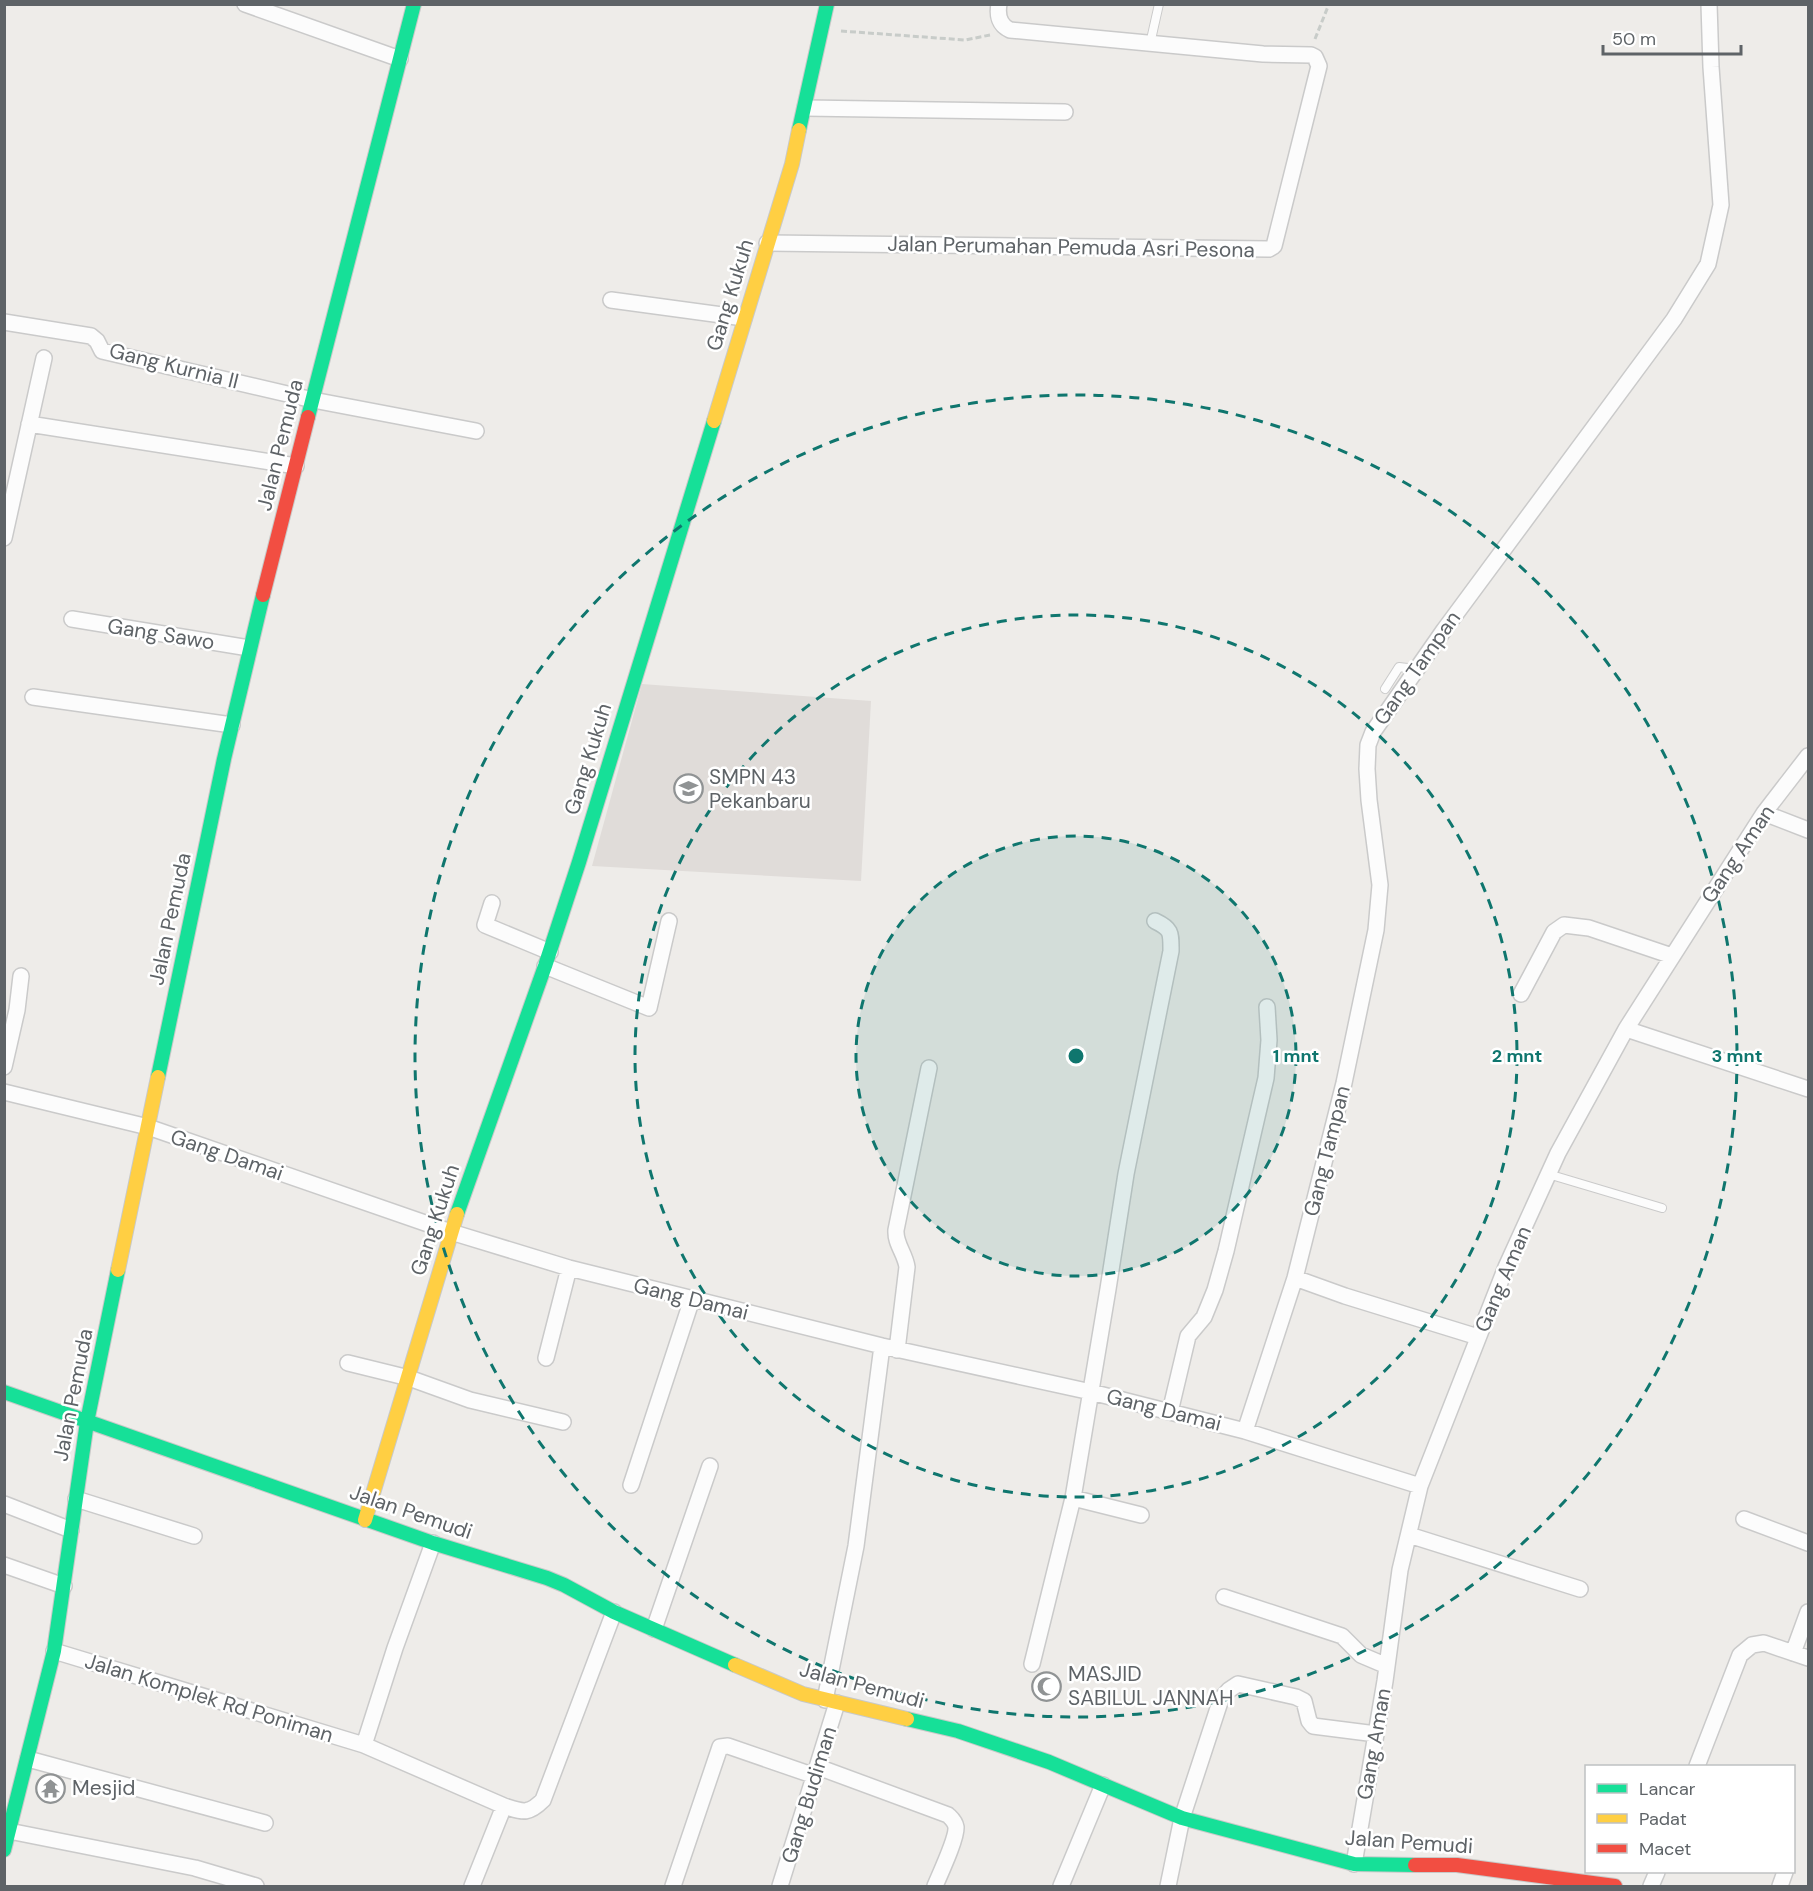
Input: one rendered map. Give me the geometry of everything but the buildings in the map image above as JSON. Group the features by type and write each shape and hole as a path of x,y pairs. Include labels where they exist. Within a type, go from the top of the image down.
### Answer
{"street":[{"path":"245,4 400,59"},
{"name":"Jalan Pemuda","path":"4,1850 54,1652 87,1422 232,724 249,648 414,4"},
{"name":"Gang Kukuh","path":"365,1520 452,1233 548,959 630,697 792,164 827,4"},
{"path":"999,4 997,13 1001,24 1010,30 1263,54 1311,55"},
{"name":"Gang Tampan","path":"1245,1431 1295,1278 1344,1083 1376,930 1380,885 1369,800 1368,745 1373,732 1416,669 1674,319 1708,264 1721,205 1709,4"},
{"name":"Jalan Perumahan Pemuda Asri Pesona","path":"767,243 1269,249 1274,246 1319,66 1315,57 1311,55"},
{"path":"806,108 1065,112"},
{"path":"611,300 744,318"},
{"name":"Gang Kurnia II","path":"4,322 91,336 97,341 102,351 313,400 476,431"},
{"path":"4,538 44,358"},
{"path":"29,424 296,466"},
{"name":"Gang Sawo","path":"72,619 249,648"},
{"path":"33,697 232,724"},
{"name":"Gang Aman","path":"1354,1864 1387,1666 1400,1570 1420,1486 1506,1266 1548,1174 1626,1029 1764,813 1809,756"},
{"path":"1764,813 1809,830"},
{"path":"492,903 485,925 548,959 649,1008 669,921"},
{"path":"1032,1664 1072,1498 1126,1174 1171,951 1170,931 1155,921"},
{"path":"1521,994 1554,932 1564,925 1588,928 1672,956"},
{"path":"4,1067 17,1010 21,976"},
{"path":"1170,1412 1188,1336 1204,1317 1215,1290 1226,1251 1266,1078 1269,1040 1267,1007"},
{"path":"1626,1029 1809,1089"},
{"name":"Gang Budiman","path":"780,1887 817,1772 831,1701 890,1348 907,1267 906,1257 896,1240 896,1230 929,1068"},
{"name":"Gang Damai","path":"4,1092 148,1127 452,1233 569,1268 890,1348 1091,1392 1245,1431 1420,1486"},
{"path":"546,1358 569,1268"},
{"path":"1295,1278 1478,1337"},
{"path":"631,1485 692,1299"},
{"path":"348,1363 409,1378 470,1400 563,1422"},
{"name":"Jalan Pemudi","path":"4,1392 365,1520 547,1578 614,1612 803,1694 958,1731 1049,1762 1182,1818 1354,1864 1457,1865 1615,1887"},
{"path":"654,1629 710,1467"},
{"path":"1072,1498 1141,1515"},
{"path":"76,1499 194,1536"},
{"path":"4,1504 71,1530"},
{"path":"1744,1519 1809,1543"},
{"path":"1409,1534 1580,1589"},
{"path":"364,1744 395,1648 433,1543"},
{"path":"4,1565 64,1586"},
{"path":"1224,1597 1342,1636 1360,1655 1387,1666"},
{"name":"Jalan Komplek Rd Poniman","path":"54,1652 364,1744 522,1812 535,1808 543,1800 614,1612"},
{"path":"1793,1653 1809,1612"},
{"path":"1698,1765 1740,1655 1752,1645 1764,1643 1809,1658"},
{"path":"1168,1887 1182,1818 1221,1699 1229,1690 1238,1684 1296,1697 1304,1701 1309,1721 1313,1726 1376,1734"},
{"path":"673,1887 720,1748 728,1746 817,1772 948,1815 956,1827 934,1887"},
{"path":"28,1759 265,1823"},
{"path":"1060,1887 1103,1785"},
{"path":"472,1887 504,1806"},
{"path":"9,1831 195,1868 256,1887"},
{"path":"1651,1887 1657,1873"}],"lane":[{"path":"1150,44 1159,4"},
{"path":"1385,689 1400,667 1416,669"},
{"path":"1548,1174 1662,1208"}],"path":[{"path":"1311,55 1329,4"},
{"path":"822,29 965,40 993,35 1001,24"}],"shaded area":[{"path":"642,684 871,701 861,881 592,866"}],"traffic: fast":[{"path":"308,417 414,4"},
{"path":"799,130 827,4"},
{"path":"457,1214 545,966 579,862 714,421"},
{"path":"158,1077 224,759 263,595"},
{"path":"4,1850 54,1651 87,1422 118,1270"},
{"path":"4,1392 433,1543 547,1578 614,1612 735,1665"},
{"path":"907,1719 958,1731 1049,1762 1182,1818 1354,1864 1415,1865"}],"traffic: slow":[{"path":"714,421 792,164 799,130"},
{"path":"118,1270 158,1077"},
{"path":"365,1520 457,1214"},
{"path":"735,1665 803,1694 907,1719"}],"traffic: jam":[{"path":"263,595 308,417"},
{"path":"1415,1865 1457,1865 1615,1886"}],"place":[{"name":"SMPN 43 Pekanbaru","path":"688,789"},
{"name":"MASJID SABILUL JANNAH","path":"1047,1686"},
{"name":"Mesjid","path":"51,1788"}]}
